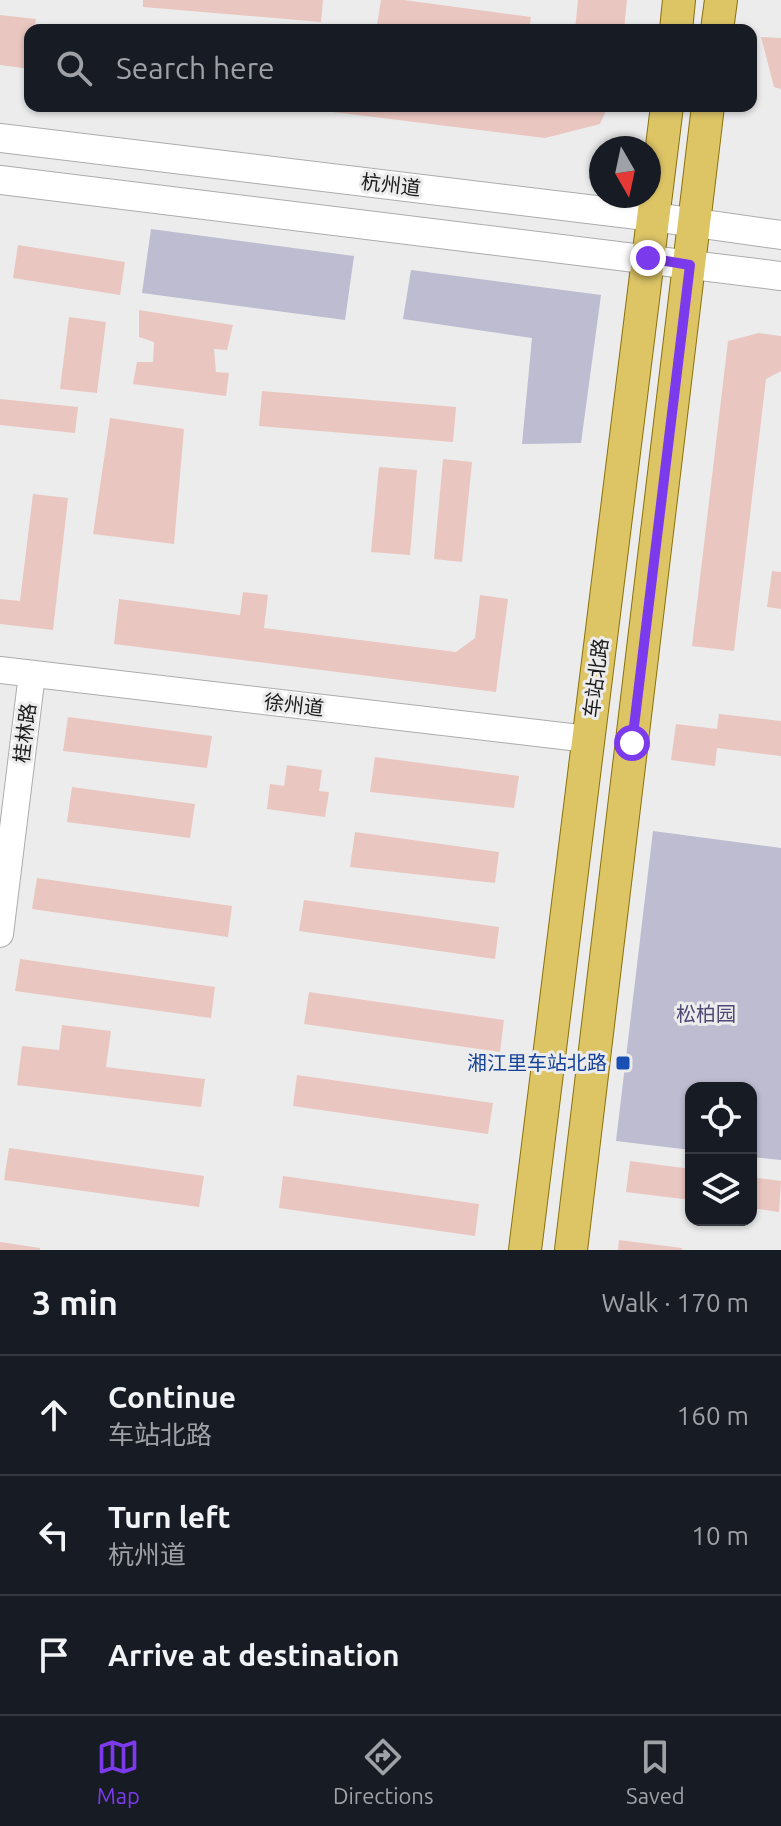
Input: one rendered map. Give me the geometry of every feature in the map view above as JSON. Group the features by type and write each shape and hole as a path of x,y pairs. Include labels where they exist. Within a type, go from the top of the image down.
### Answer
{"main road":[{"path":"677,24 679,0"},
{"path":"718,24 721,0"},
{"name":"车站北路","path":"525,1250 666,112"},
{"path":"571,1250 707,112"},
{"name":"杭州道","path":"0,138 781,235"},
{"name":"杭州道","path":"0,180 781,276"}],"street":[{"name":"徐州道","path":"0,670 588,739"},
{"name":"桂林路","path":"0,934 32,674"}],"green space":[{"path":"151,229 354,256 345,320 142,293"},
{"path":"411,270 601,295 581,443 522,444 532,338 403,319"},
{"name":"松柏园","path":"653,831 781,848 781,1160 757,1158 757,1082 685,1082 685,1149 616,1141"}],"building":[{"path":"143,0 323,0 321,22 143,7"},
{"path":"381,0 404,0 531,17 530,24 377,24"},
{"path":"578,0 627,0 625,24 576,24"},
{"path":"0,15 36,19 35,24 24,24 24,68 0,65"},
{"path":"761,37 781,38 781,89 774,87"},
{"path":"333,112 605,112 600,124 545,138"},
{"path":"18,245 125,262 120,295 13,278"},
{"path":"139,310 233,325 227,350 214,349 216,372 229,373 226,396 133,384 137,362 153,362 154,342 139,337"},
{"path":"69,317 106,322 97,393 60,389"},
{"path":"759,333 781,336 781,371 766,379 734,651 692,646 728,341"},
{"path":"262,391 456,407 453,442 259,426"},
{"path":"0,399 78,407 75,433 0,425"},
{"path":"110,418 184,429 174,544 93,534"},
{"path":"443,459 472,462 462,562 434,559"},
{"path":"379,467 417,470 410,555 371,552"},
{"path":"33,494 68,498 53,630 0,624 0,599 20,601"},
{"path":"772,571 781,572 781,609 767,607"},
{"path":"243,592 268,595 264,628 456,652 475,638 480,595 508,599 496,692 114,644 119,599 240,615"},
{"path":"719,714 781,721 781,756 717,748 715,766 671,760 676,724 717,729"},
{"path":"68,717 212,736 207,768 63,751"},
{"path":"375,757 519,776 514,808 370,792"},
{"path":"287,765 322,770 319,791 329,792 325,817 267,809 270,784 284,786"},
{"path":"72,787 195,804 190,838 67,822"},
{"path":"355,832 499,852 495,883 350,867"},
{"path":"37,878 232,906 228,937 32,909"},
{"path":"304,900 499,927 495,959 299,931"},
{"path":"20,959 215,987 211,1018 15,991"},
{"path":"309,992 504,1020 500,1052 304,1024"},
{"path":"62,1025 111,1031 106,1067 205,1079 201,1107 17,1085 22,1046 59,1050"},
{"path":"297,1075 493,1103 488,1134 293,1106"},
{"path":"9,1148 204,1176 199,1207 4,1180"},
{"path":"630,1161 685,1168 685,1199 626,1192"},
{"path":"283,1176 479,1204 475,1236 279,1208"},
{"path":"757,1178 781,1181 779,1212 757,1209"},
{"path":"619,1240 682,1248 682,1250 618,1250"},
{"path":"0,1242 40,1248 40,1250 0,1250"}],"place":[{"name":"湘江里车站北路","path":"623,1063"}],"route":[{"path":"632,743 690,265 648,258"}]}
